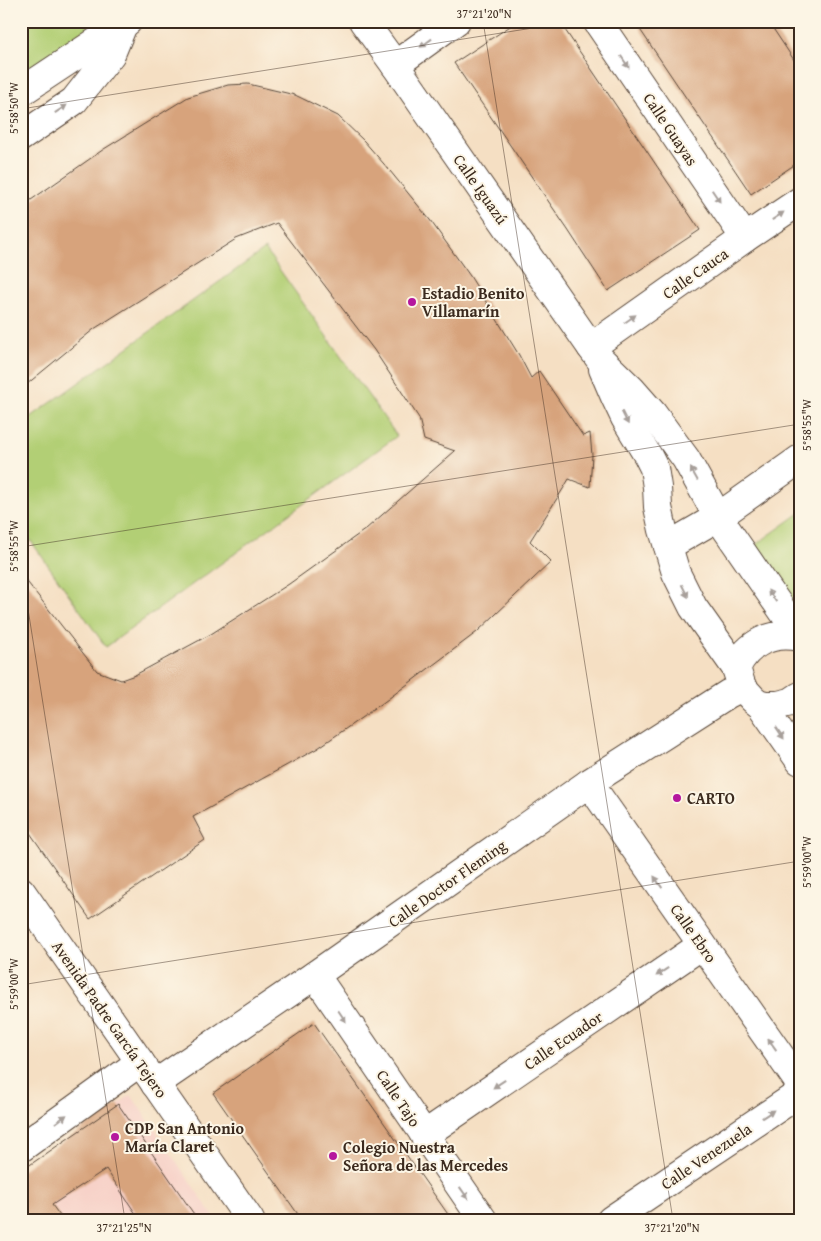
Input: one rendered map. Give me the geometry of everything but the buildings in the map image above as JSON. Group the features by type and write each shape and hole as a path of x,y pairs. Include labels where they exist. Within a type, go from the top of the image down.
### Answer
{"street":[{"name":"Calle Iguazú","path":"363,21 595,352 653,414 686,460 718,517 800,637"},
{"path":"395,65 456,21"},
{"name":"Calle Guayas","path":"597,21 745,238"},
{"path":"21,92 125,23"},
{"path":"21,137 74,101 110,54 125,23"},
{"name":"Calle Cauca","path":"595,352 745,238 800,201"},
{"name":"Calle Iguazú","path":"595,352 625,418 654,468 658,507 663,530 676,573 693,607 769,696 800,761"},
{"path":"668,546 718,517 800,460"},
{"path":"769,696 741,659 747,651 766,638 780,635 800,637"},
{"name":"Calle Doctor Fleming","path":"155,1084 315,975 588,783 728,694 769,696"},
{"name":"Calle Ebro","path":"588,783 800,1084"},
{"name":"Avenida Padre García Tejero","path":"21,892 250,1220"},
{"name":"Calle Ecuador","path":"424,1135 702,944"},
{"name":"Calle Tajo","path":"315,975 483,1220"},
{"path":"21,1148 140,1062"},
{"name":"Calle Venezuela","path":"611,1220 800,1093"}],"shaded area":[{"name":"CDP San Antonio María Claret","path":"131,1095 216,1220 21,1220 21,1171"}],"green space":[{"path":"21,21 98,21 21,74"},
{"path":"265,249 397,436 106,647 21,527 21,424"},
{"path":"800,513 800,618 751,548"}],"place":[{"name":"Estadio Benito Villamarín","path":"412,302"},
{"name":"CARTO","path":"677,798"},
{"name":"CDP San Antonio María Claret","path":"115,1137"},
{"name":"Colegio Nuestra Señora de las Mercedes","path":"333,1156"}]}
